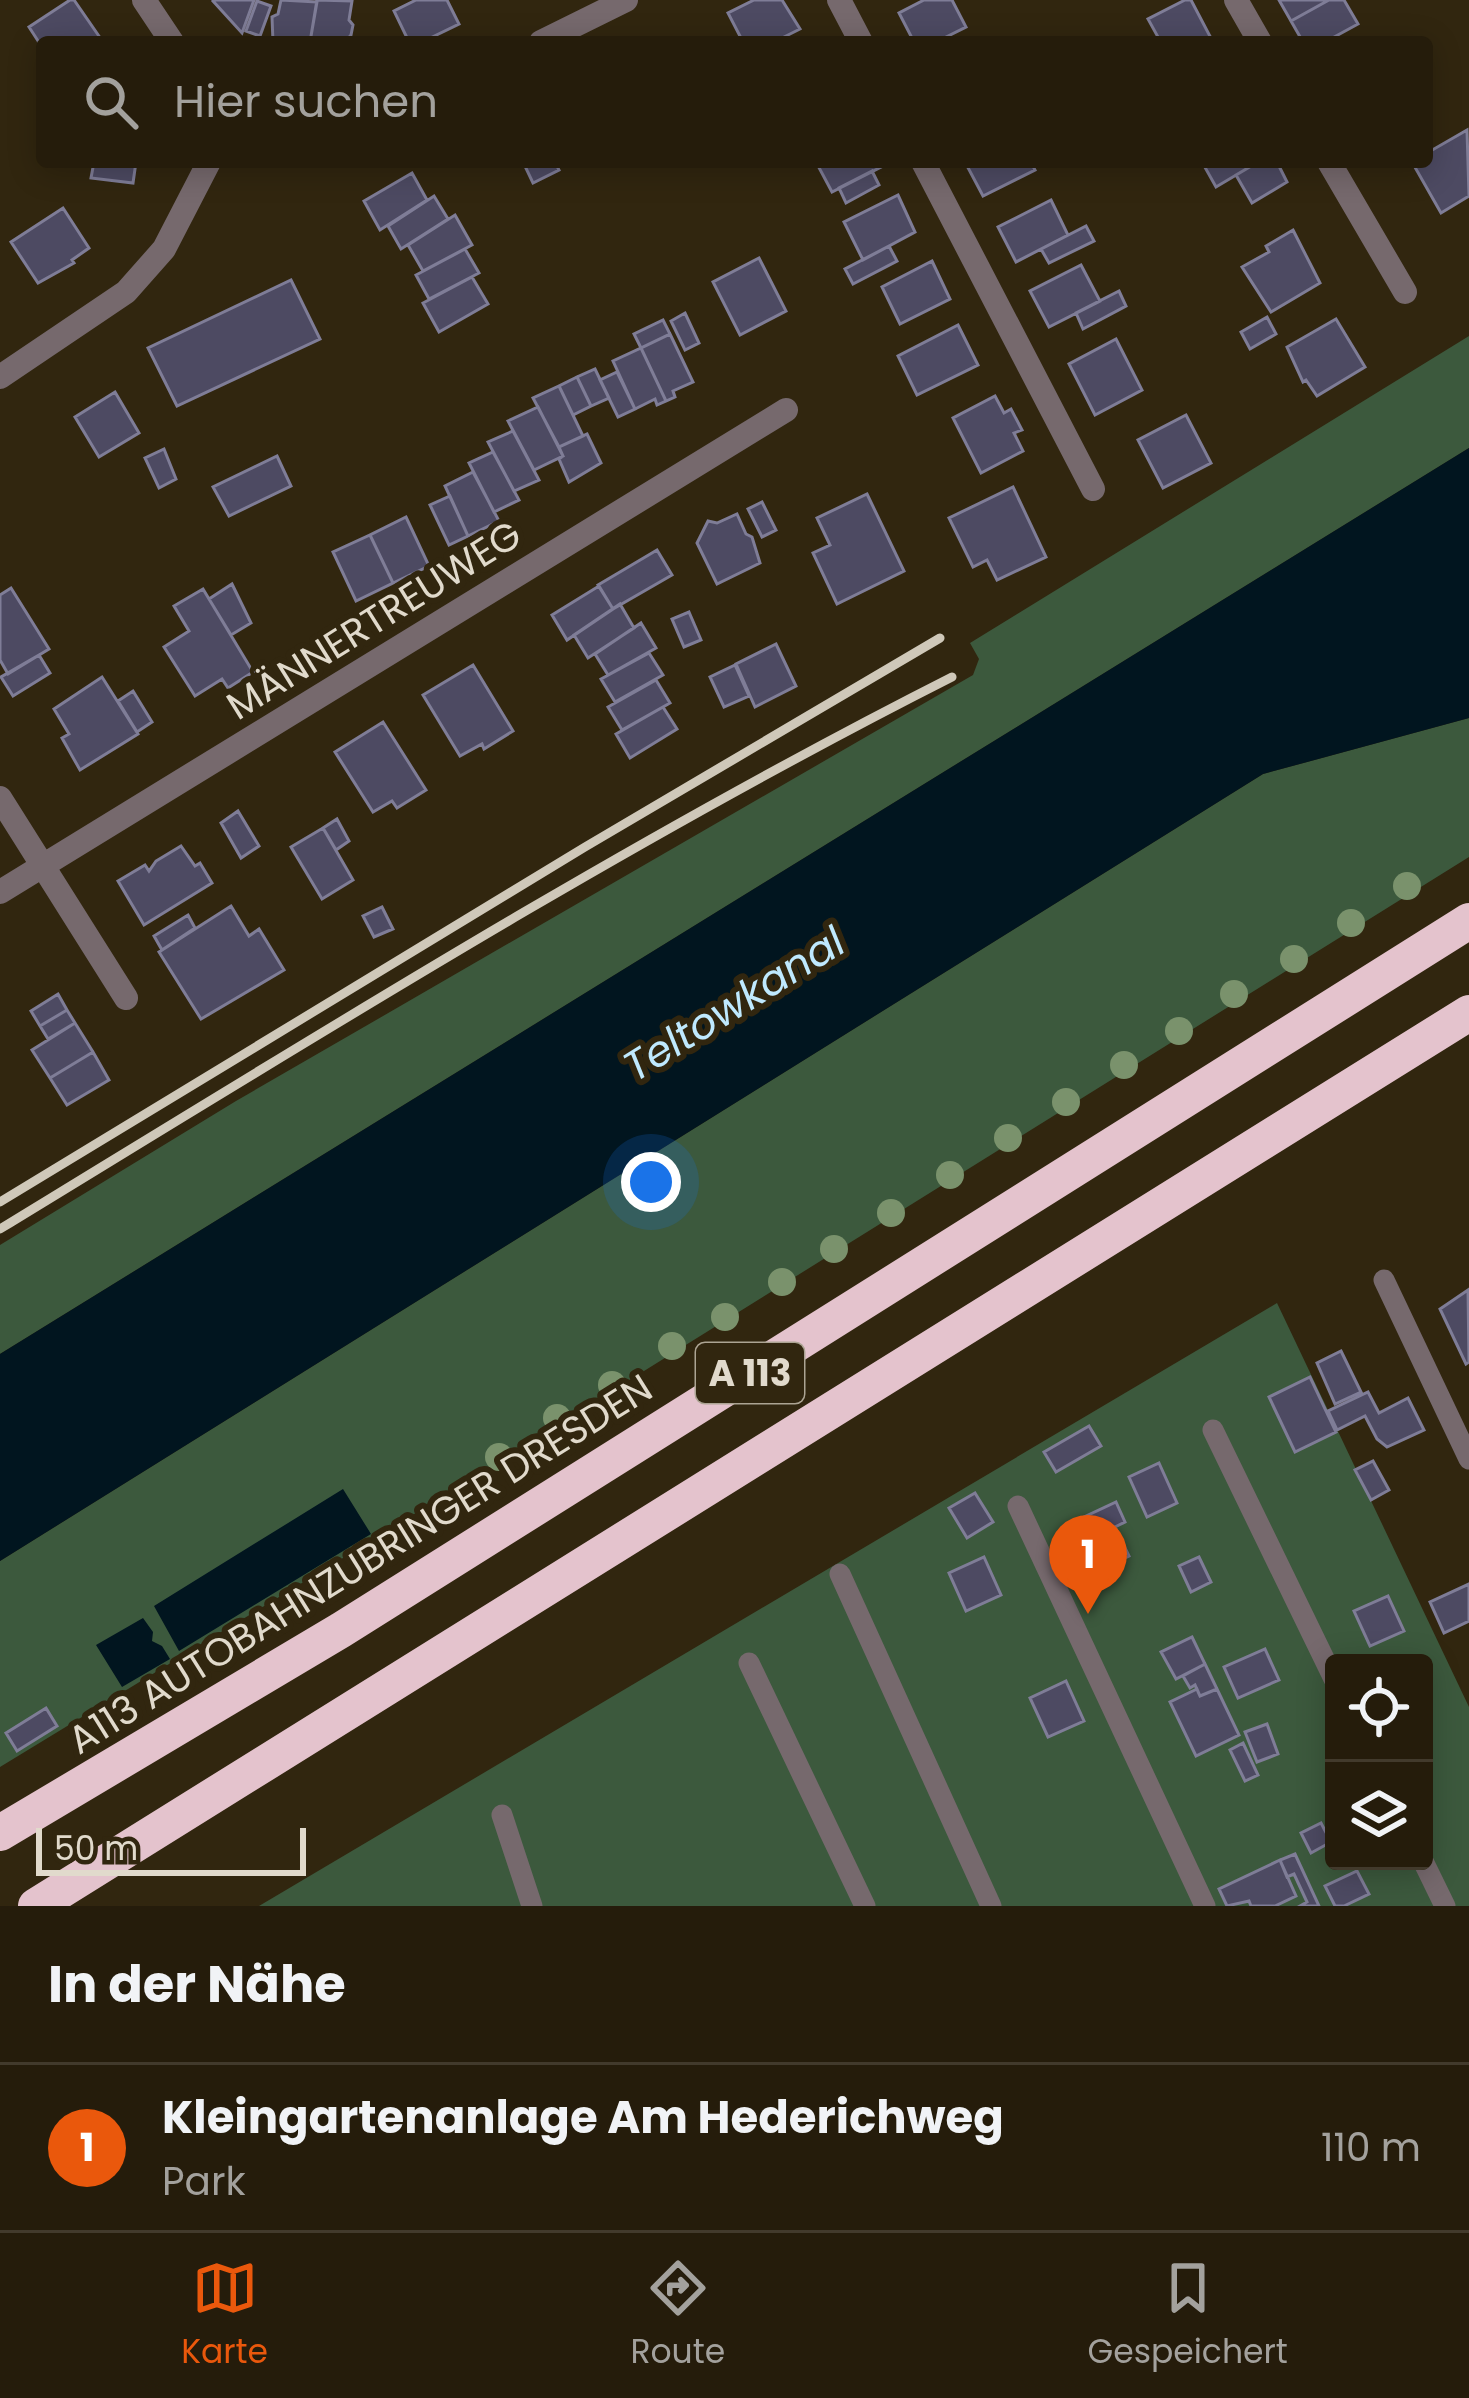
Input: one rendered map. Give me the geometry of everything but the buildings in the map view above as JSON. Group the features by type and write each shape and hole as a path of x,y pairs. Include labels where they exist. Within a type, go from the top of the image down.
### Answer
{"highway":[{"name":"A113 AUTOBAHNZUBRINGER DRESDEN","path":"13,1826 340,1630 1469,920"},
{"name":"A 113","path":"36,1906 1469,1013"}],"street":[{"path":"144,0 168,36"},
{"path":"553,36 626,0"},
{"path":"839,0 858,36"},
{"path":"1236,0 1257,36"},
{"path":"0,377 126,292 164,249 206,168"},
{"path":"926,168 1093,489"},
{"path":"1333,168 1405,292"},
{"name":"MÄNNERTREUWEG","path":"0,892 786,410"},
{"path":"0,798 126,998"}],"lane":[{"path":"1384,1280 1469,1459"},
{"path":"1213,1430 1325,1660"},
{"path":"1018,1506 1205,1906"},
{"path":"840,1574 991,1906"},
{"path":"749,1664 865,1906"},
{"path":"502,1815 532,1906"},
{"path":"1427,1870 1445,1906"}],"green space":[{"path":"1469,336 1469,448 0,1354 0,1245 236,1101 973,675 979,659 970,643"},
{"path":"1469,718 1469,857 0,1767 0,1561 1263,774"},
{"path":"1277,1303 1469,1707 1469,1906 259,1906"}],"water":[{"name":"Teltowkanal","path":"1469,448 1469,718 1263,774 0,1561 0,1354"},
{"path":"343,1489 371,1534 179,1651 154,1606"},
{"path":"143,1618 153,1632 152,1641 170,1659 122,1687 96,1645"}],"railway":[{"path":"0,1202 940,638"},
{"path":"0,1229 589,874 952,677"}],"place":[{"name":"Kleingartenanlage Am Hederichweg","path":"1088,1614"}]}
